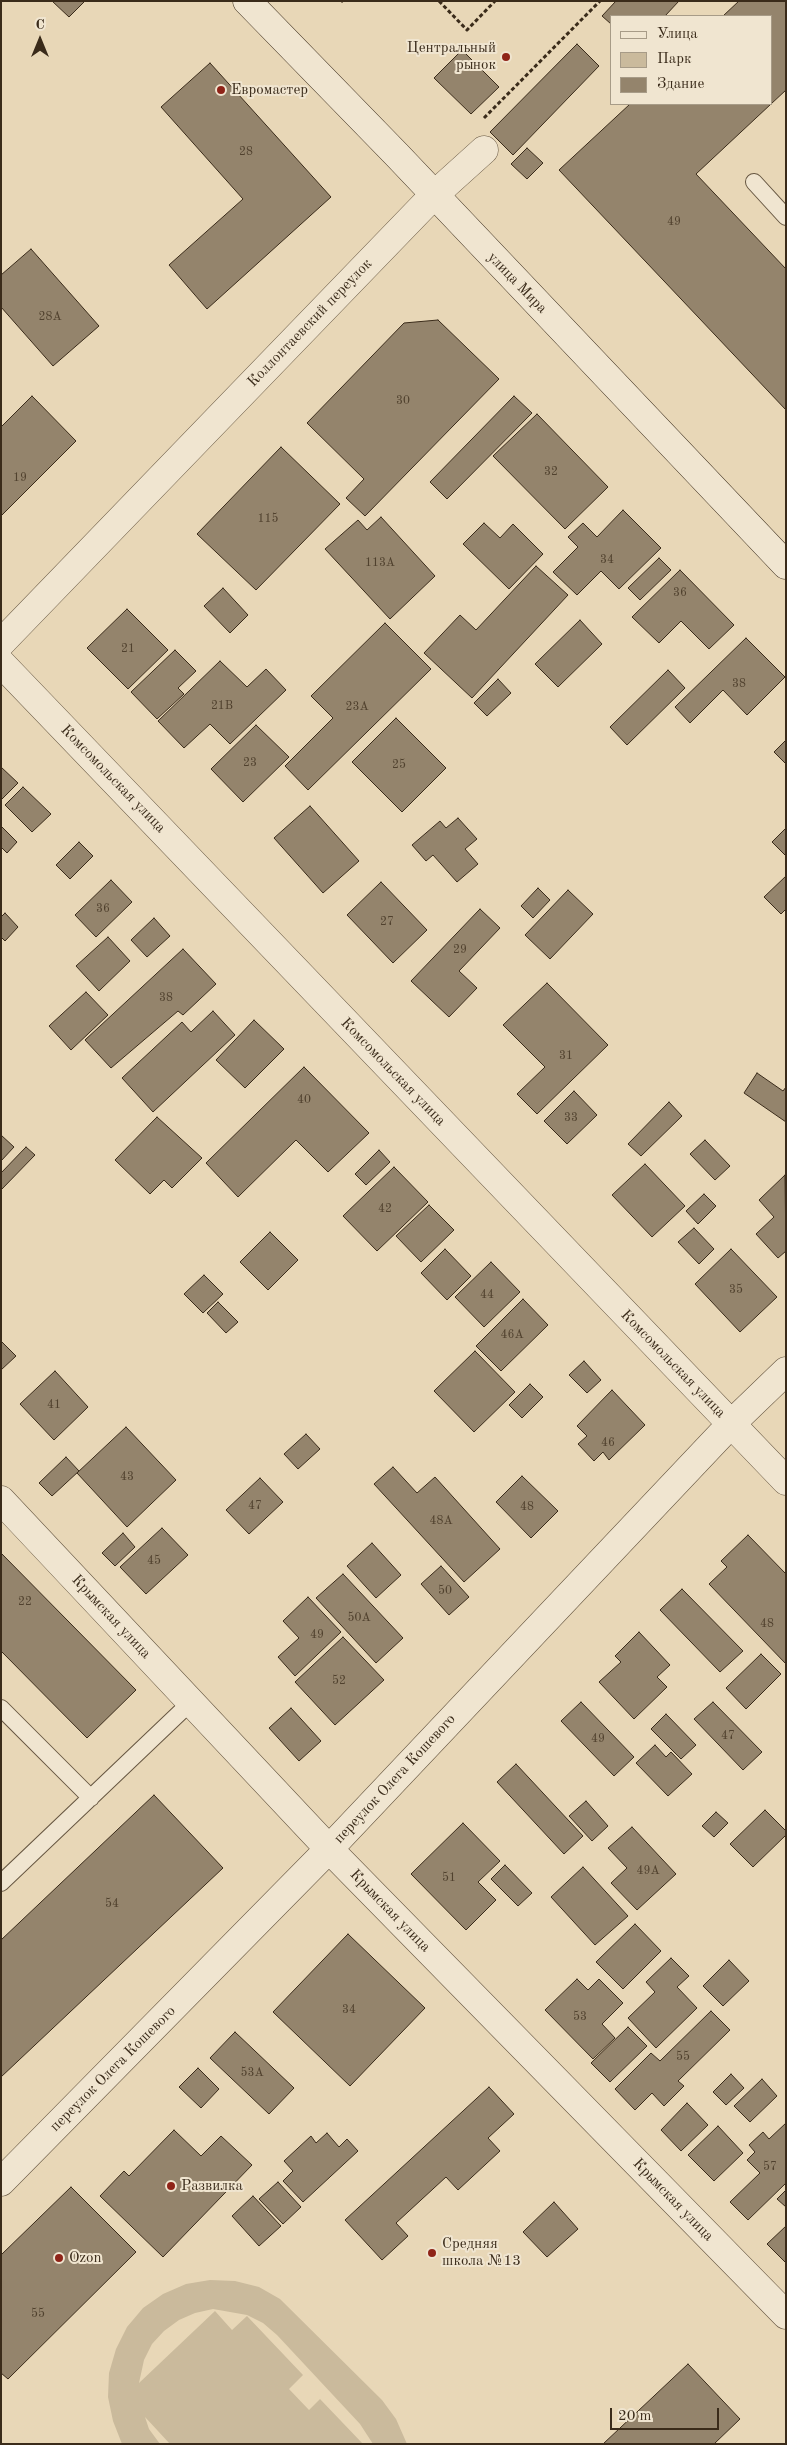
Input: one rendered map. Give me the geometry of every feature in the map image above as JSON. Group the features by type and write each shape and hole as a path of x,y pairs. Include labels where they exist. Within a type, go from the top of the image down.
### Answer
{"street":[{"name":"улица Мира","path":"248,1 786,565"},
{"name":"Коллонтаевский переулок","path":"1,643 433,196 484,150"},
{"name":"Комсомольская улица","path":"1,662 786,1481"},
{"name":"переулок Олега Кошевого","path":"1,2182 329,1849 730,1424 786,1371"},
{"name":"Крымская улица","path":"1,1500 329,1849 786,2315"}],"lane":[{"path":"754,182 786,217"},
{"path":"1,1883 191,1702"},
{"path":"1,1708 90,1798"}],"path":[{"path":"440,1 466,30 495,1"},
{"path":"484,150 481,121 600,1"}],"green space":[{"path":"210,2280 235,2281 259,2287 280,2299 382,2400 396,2419 407,2444 373,2444 360,2424 277,2335 263,2323 247,2315 213,2309 195,2313 179,2320 164,2331 152,2344 144,2360 139,2383 215,2311 232,2330 247,2316 303,2375 289,2389 309,2410 320,2399 363,2444 170,2444 145,2417 149,2429 160,2444 122,2444 113,2421 108,2397 109,2373 116,2349 127,2327 143,2308 163,2294 186,2284"}],"building":[{"path":"52,1 85,1 69,17"},
{"path":"616,1 679,1 666,15 610,15 610,23 602,16"},
{"path":"739,1 786,1 786,90 772,103 772,15 724,15"},
{"path":"577,44 599,66 513,155 490,132"},
{"path":"462,50 499,87 471,114 434,78"},
{"path":"210,63 331,197 207,309 169,265 243,199 161,107"},
{"path":"629,105 770,105 696,174 786,269 786,410 559,170"},
{"path":"527,148 543,163 527,179 511,164"},
{"path":"31,249 99,326 53,366 1,307 1,275"},
{"path":"438,320 499,379 365,516 346,498 364,479 307,423 404,323"},
{"path":"32,396 76,441 1,516 1,427"},
{"path":"514,396 532,413 447,499 430,482"},
{"path":"537,414 608,487 565,529 493,456"},
{"path":"281,447 340,504 256,590 197,534"},
{"path":"623,510 661,548 619,589 601,571 577,595 553,572 578,547 568,537 583,523 597,537"},
{"path":"381,517 435,576 390,619 325,549 358,520 367,530"},
{"path":"484,523 500,538 513,524 543,554 509,589 463,544"},
{"path":"659,558 671,570 640,600 628,588"},
{"path":"536,566 568,595 472,698 424,653 460,615 476,630"},
{"path":"680,570 734,625 709,649 681,621 659,643 632,617"},
{"path":"223,588 248,615 230,633 204,606"},
{"path":"127,609 168,650 128,689 87,648"},
{"path":"580,620 602,644 558,687 535,664"},
{"path":"385,623 431,669 308,790 285,766 333,718 311,696"},
{"path":"746,638 785,677 747,715 723,690 690,723 675,707"},
{"path":"175,650 196,671 178,688 184,694 157,719 131,692"},
{"path":"220,661 247,687 266,669 286,690 230,744 210,724 184,748 158,721"},
{"path":"668,670 685,688 627,745 610,727"},
{"path":"498,679 511,693 487,716 474,703"},
{"path":"396,718 446,768 402,812 352,762"},
{"path":"256,725 289,757 243,802 211,769"},
{"path":"786,740 786,764 774,752"},
{"path":"1,767 18,783 1,800"},
{"path":"23,787 51,814 32,832 5,805"},
{"path":"310,806 359,861 323,893 274,838"},
{"path":"458,818 477,839 465,849 478,864 457,882 433,855 426,861 412,845 440,821 446,828"},
{"path":"1,826 17,842 7,853 1,847"},
{"path":"786,828 786,856 772,842"},
{"path":"79,842 93,856 70,879 56,865"},
{"path":"786,876 786,909 781,914 764,897"},
{"path":"111,880 132,902 96,937 75,915"},
{"path":"381,882 427,930 393,963 347,915"},
{"path":"538,888 550,900 533,918 521,906"},
{"path":"568,890 593,914 550,959 525,935"},
{"path":"480,909 500,928 459,971 477,988 449,1017 411,981"},
{"path":"5,913 18,927 5,941 1,937 1,917"},
{"path":"154,918 170,936 147,957 131,940"},
{"path":"108,937 130,961 99,991 76,966"},
{"path":"183,949 216,984 183,1015 178,1011 111,1068 85,1040"},
{"path":"547,983 608,1045 537,1114 517,1094 545,1067 503,1025"},
{"path":"86,992 108,1015 71,1050 49,1026"},
{"path":"213,1011 235,1035 153,1112 122,1078 182,1022 191,1032"},
{"path":"254,1020 284,1049 245,1088 216,1060"},
{"path":"304,1067 369,1133 328,1172 296,1140 238,1197 206,1163"},
{"path":"757,1073 783,1091 786,1087 786,1122 744,1093"},
{"path":"574,1091 597,1115 567,1144 544,1121"},
{"path":"669,1102 682,1116 641,1156 628,1144"},
{"path":"157,1117 202,1158 172,1188 164,1180 150,1194 115,1160"},
{"path":"1,1135 14,1147 1,1161"},
{"path":"705,1140 730,1166 715,1180 690,1154"},
{"path":"26,1147 35,1155 1,1190 1,1173"},
{"path":"379,1150 390,1162 366,1185 355,1174"},
{"path":"645,1164 685,1206 652,1237 612,1195"},
{"path":"394,1167 428,1202 377,1251 343,1216"},
{"path":"785,1175 786,1251 778,1258 756,1234 774,1217 759,1200"},
{"path":"704,1194 716,1206 698,1224 686,1211"},
{"path":"429,1205 454,1230 421,1262 396,1236"},
{"path":"694,1228 714,1249 699,1264 678,1242"},
{"path":"270,1232 298,1260 268,1290 240,1262"},
{"path":"445,1249 471,1276 447,1300 421,1273"},
{"path":"731,1249 777,1297 740,1332 695,1284"},
{"path":"491,1262 520,1292 484,1327 455,1297"},
{"path":"204,1275 223,1294 203,1313 184,1294"},
{"path":"523,1299 548,1325 501,1371 476,1346"},
{"path":"218,1302 238,1322 226,1333 207,1313"},
{"path":"1,1341 16,1356 1,1370"},
{"path":"475,1351 515,1392 474,1432 434,1391"},
{"path":"584,1361 601,1380 587,1393 569,1375"},
{"path":"55,1371 88,1407 54,1440 20,1404"},
{"path":"530,1384 543,1397 522,1418 509,1405"},
{"path":"612,1390 645,1425 609,1460 603,1452 594,1461 578,1444 587,1436 577,1426"},
{"path":"126,1427 176,1480 127,1527 77,1473"},
{"path":"306,1434 320,1449 298,1469 284,1454"},
{"path":"66,1457 79,1471 52,1496 39,1483"},
{"path":"393,1467 417,1493 435,1477 500,1549 464,1582 374,1484"},
{"path":"522,1476 558,1511 531,1538 496,1502"},
{"path":"260,1478 283,1502 249,1534 226,1510"},
{"path":"162,1528 188,1555 146,1594 120,1567"},
{"path":"123,1533 135,1547 115,1566 102,1553"},
{"path":"748,1535 786,1574 786,1664 709,1584 727,1567 721,1561"},
{"path":"372,1543 401,1575 376,1598 347,1566"},
{"path":"1,1553 136,1690 87,1738 1,1651"},
{"path":"441,1566 469,1597 449,1615 421,1584"},
{"path":"343,1574 403,1638 376,1663 316,1598"},
{"path":"682,1589 743,1651 720,1672 660,1610"},
{"path":"308,1597 341,1632 295,1676 278,1657 299,1638 283,1621"},
{"path":"639,1632 670,1665 657,1677 667,1687 634,1719 599,1682 621,1662 615,1656"},
{"path":"343,1637 384,1680 335,1725 295,1682"},
{"path":"761,1654 781,1674 746,1709 726,1688"},
{"path":"581,1702 634,1757 614,1776 561,1721"},
{"path":"713,1702 762,1752 743,1770 694,1719"},
{"path":"291,1708 321,1741 299,1761 269,1728"},
{"path":"666,1714 696,1745 681,1759 651,1729"},
{"path":"655,1745 666,1757 671,1752 692,1774 668,1796 636,1763"},
{"path":"516,1764 583,1836 564,1854 497,1782"},
{"path":"154,1795 223,1868 1,2077 1,1940"},
{"path":"586,1801 608,1826 592,1841 569,1816"},
{"path":"765,1810 786,1831 786,1835 753,1867 730,1844"},
{"path":"716,1812 728,1823 714,1837 702,1826"},
{"path":"463,1823 500,1861 478,1882 496,1900 466,1930 411,1874"},
{"path":"632,1827 676,1874 637,1910 611,1883 627,1868 608,1848"},
{"path":"505,1865 532,1893 518,1906 491,1879"},
{"path":"583,1867 628,1916 595,1945 551,1897"},
{"path":"635,1924 661,1951 623,1989 596,1962"},
{"path":"348,1934 425,2008 350,2086 273,2012"},
{"path":"671,1958 689,1976 677,1987 697,2008 656,2048 628,2018 655,1992 646,1982"},
{"path":"729,1960 749,1981 723,2006 703,1986"},
{"path":"577,1979 588,1990 599,1979 623,2003 602,2024 615,2038 593,2059 545,2010"},
{"path":"711,2011 730,2030 678,2081 684,2086 664,2106 652,2093 635,2110 615,2089 651,2053 660,2061"},
{"path":"628,2027 647,2046 610,2082 591,2063"},
{"path":"235,2032 294,2088 269,2114 210,2058"},
{"path":"198,2068 219,2089 201,2108 179,2087"},
{"path":"731,2074 744,2088 726,2105 713,2092"},
{"path":"762,2079 777,2096 750,2122 734,2106"},
{"path":"489,2087 514,2114 488,2138 500,2151 458,2190 446,2177 396,2223 408,2236 382,2260 345,2220"},
{"path":"687,2103 708,2125 681,2151 661,2130"},
{"path":"786,2123 786,2183 748,2220 730,2202 760,2173 747,2160 755,2152 749,2145 763,2132 769,2139"},
{"path":"718,2126 743,2153 714,2181 688,2155"},
{"name":"Развилка","path":"174,2130 201,2156 221,2136 252,2165 163,2257 100,2196 124,2171 129,2176"},
{"path":"327,2133 339,2147 347,2139 358,2151 303,2202 283,2181 293,2171 284,2161 311,2136 316,2143"},
{"path":"278,2182 301,2207 283,2224 259,2199"},
{"path":"71,2187 136,2252 8,2379 1,2373 1,2255"},
{"path":"786,2190 786,2207 777,2199"},
{"path":"253,2196 281,2226 259,2246 232,2216"},
{"path":"554,2202 578,2229 547,2257 523,2232"},
{"path":"786,2226 786,2263 767,2244"},
{"path":"688,2364 740,2419 714,2444 603,2444"}],"place":[{"name":"Центральный рынок","path":"506,57"},
{"name":"Евромастер","path":"221,90"},
{"name":"Развилка","path":"171,2186"},
{"name":"Средняя школа №13","path":"432,2253"},
{"name":"Ozon","path":"59,2258"}]}
